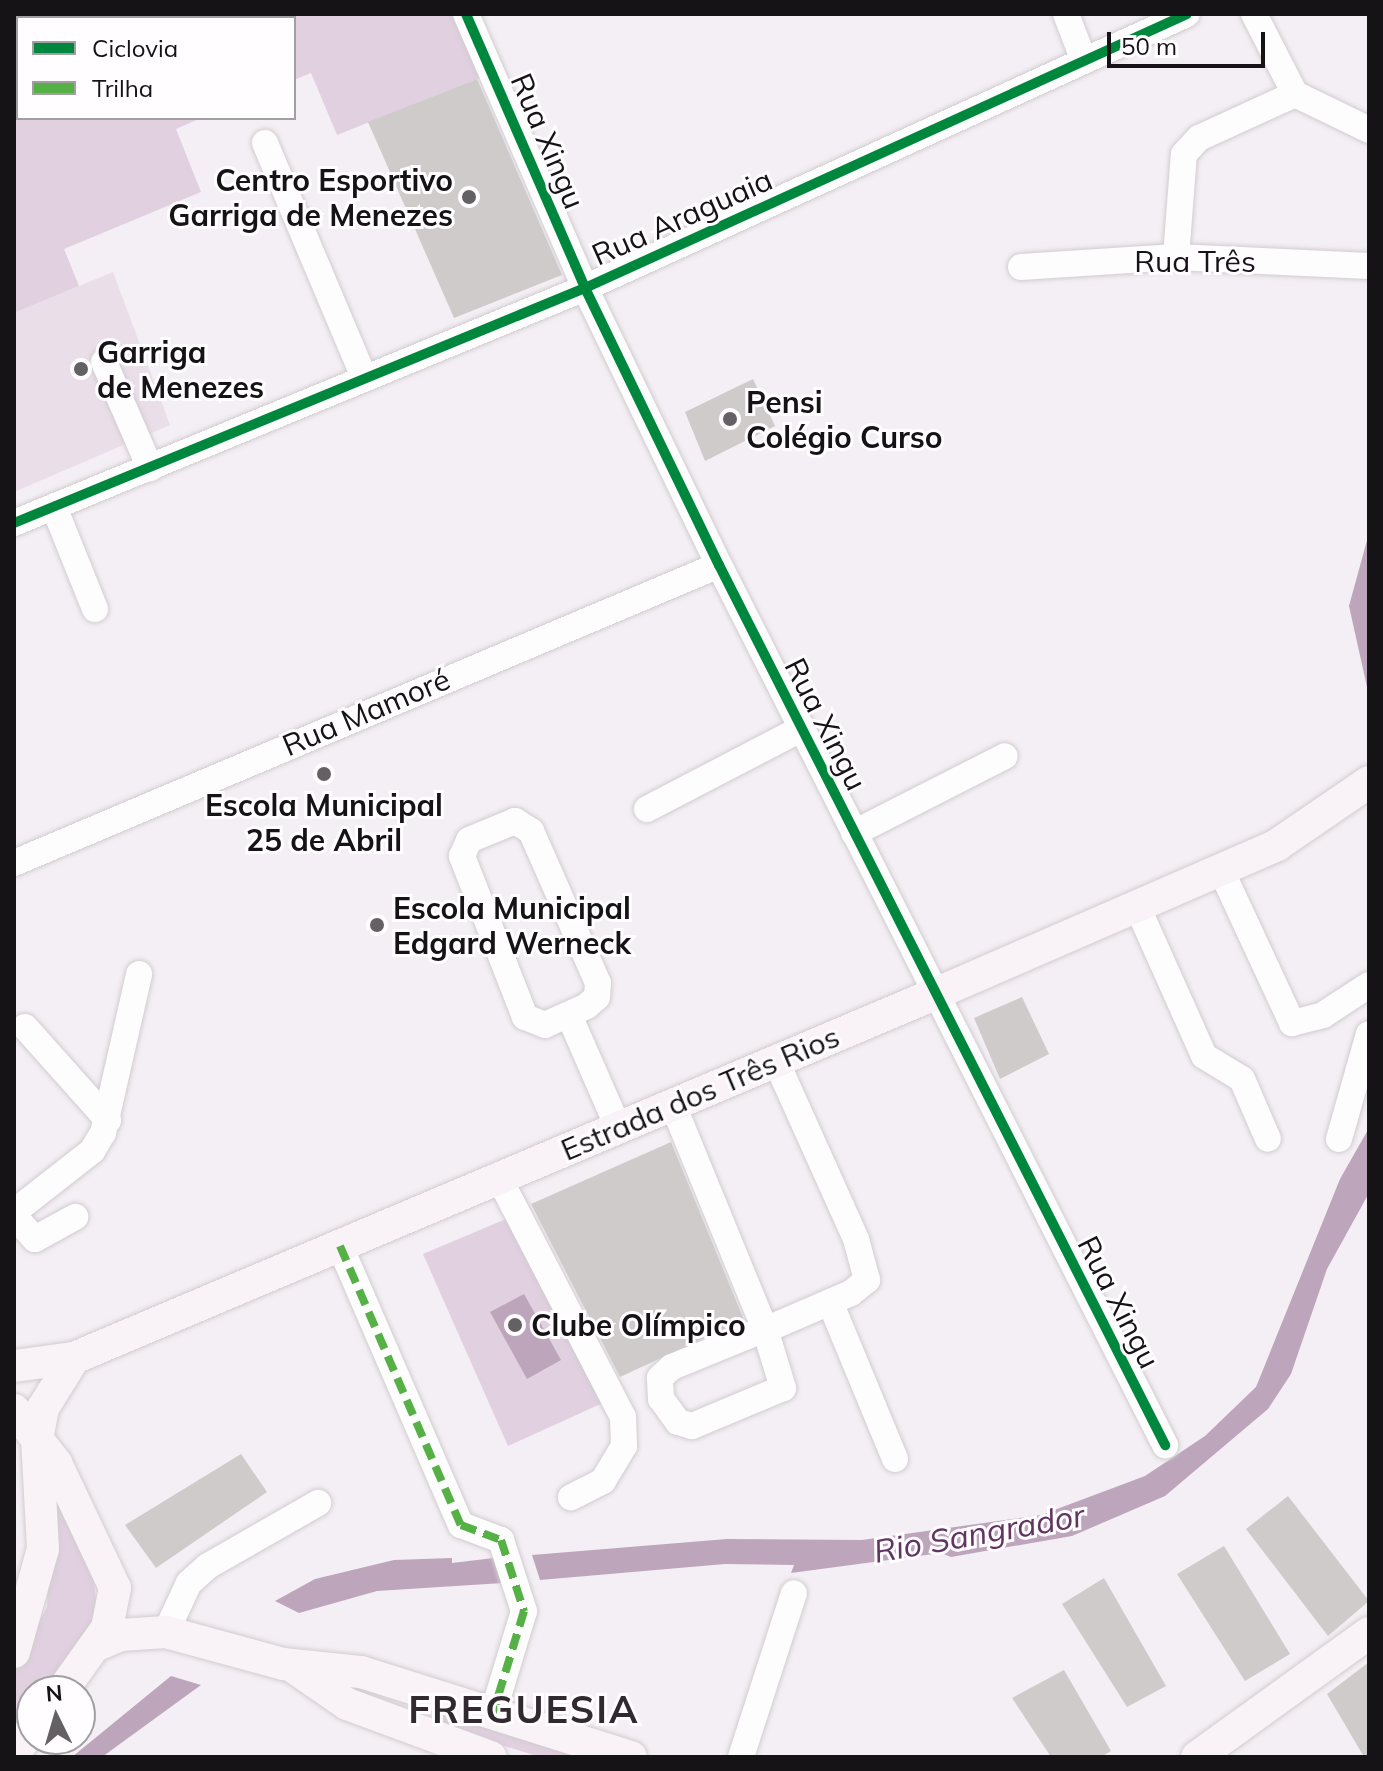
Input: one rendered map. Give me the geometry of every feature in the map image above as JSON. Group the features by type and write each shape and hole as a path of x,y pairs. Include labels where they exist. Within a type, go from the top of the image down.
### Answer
{"main road":[{"name":"Estrada dos Três Rios","path":"14,1366 74,1358 498,1176 935,994 1221,870 1314,825 1369,782"},
{"path":"14,1652 43,1549 37,1439 50,1393 74,1358"},
{"path":"14,1410 68,1484 115,1588 114,1608 97,1645 74,1675"},
{"path":"97,1645 120,1635 166,1632 292,1666 361,1672 631,1757"},
{"path":"1197,1757 1369,1633"},
{"path":"292,1666 347,1704 446,1751 490,1757"}],"street":[{"name":"Rua Xingu","path":"466,14 585,288 719,565 1165,1445"},
{"path":"1066,14 1084,61"},
{"name":"Rua Araguaia","path":"14,523 585,288 1187,14"},
{"path":"1254,14 1295,94 1369,130"},
{"path":"1176,257 1188,146 1295,94"},
{"path":"265,143 364,377"},
{"name":"Rua Três","path":"1021,267 1176,257 1369,266"},
{"path":"104,362 150,468"},
{"path":"54,507 95,609"},
{"name":"Rua Mamoré","path":"14,863 719,565"},
{"path":"647,809 801,729"},
{"path":"854,833 1005,756"},
{"path":"515,821 531,831 598,983 597,997 569,1015 545,1025 525,1017 462,856 469,840 515,821"},
{"path":"1221,870 1292,1023 1323,1015 1369,985"},
{"path":"1137,906 1204,1056 1242,1079 1268,1139"},
{"path":"75,1217 35,1239 14,1214 92,1151 108,1120 139,974"},
{"path":"569,1015 618,1127"},
{"path":"25,1027 108,1120"},
{"path":"1339,1139 1369,1034"},
{"path":"673,1105 765,1329 783,1388 692,1426 678,1422 661,1399 660,1378 672,1367 765,1329 830,1302 867,1280 867,1266 776,1061"},
{"path":"498,1176 623,1417 624,1446 603,1481 571,1497"},
{"path":"340,1246 461,1525 501,1540 524,1611 493,1713"},
{"path":"830,1302 895,1459"},
{"path":"166,1632 189,1583 208,1566 318,1503"},
{"path":"741,1757 794,1593"}],"shaded area":[{"path":"460,14 487,75 337,135 311,73 296,79 296,16 100,16"},
{"path":"14,38 16,120 196,120 176,129 201,192 64,249 79,286 14,313"},
{"name":"Garriga de Menezes","path":"113,272 170,425 14,492 14,313"},
{"name":"Clube Olímpico","path":"513,1216 616,1397 508,1446 423,1254"},
{"path":"53,1486 94,1581 97,1610 87,1637 57,1675 16,1675 14,1730 14,1669 47,1607"},
{"path":"437,1711 593,1757 540,1757 444,1727 432,1720"}],"water":[{"path":"1369,533 1369,696 1349,606"},
{"name":"Rio Sangrador","path":"1369,1128 1369,1193 1327,1269 1291,1374 1268,1409 1165,1496 1072,1536 951,1557 941,1553 791,1573 794,1565 725,1564 540,1580 532,1555 727,1539 862,1540 1041,1515 1145,1476 1205,1436 1256,1387 1340,1179"},
{"path":"524,1294 561,1360 527,1379 490,1312"},
{"path":"452,1558 452,1563 494,1558 503,1583 377,1591 299,1613 275,1601 315,1579 394,1560"},
{"path":"171,1676 201,1685 102,1757 72,1757 96,1755 96,1737"}],"building":[{"name":"Centro Esportivo Garriga de Menezes","path":"477,79 562,275 454,318 368,122"},
{"name":"Pensi Colégio Curso","path":"753,379 775,426 705,461 685,412"},
{"path":"1022,997 1049,1054 1000,1079 974,1018"},
{"path":"671,1142 744,1320 620,1377 531,1204"},
{"path":"241,1454 267,1492 156,1568 125,1525"},
{"path":"1288,1496 1369,1601 1328,1636 1246,1529"},
{"path":"1224,1546 1290,1654 1245,1681 1177,1574"},
{"path":"1104,1578 1166,1686 1127,1707 1062,1604"},
{"path":"1369,1662 1369,1757 1364,1757 1327,1694"},
{"path":"1064,1670 1111,1751 1101,1757 1051,1757 1012,1698"}],"marked path":[{"path":"340,1246 461,1525 501,1540 524,1611 493,1713"}],"cycle path":[{"path":"466,14 585,288 719,565 1165,1445"},
{"path":"14,523 585,288 1187,14"}],"place":[{"name":"Centro Esportivo Garriga de Menezes","path":"469,197"},
{"name":"Garriga de Menezes","path":"81,369"},
{"name":"Pensi Colégio Curso","path":"730,419"},
{"name":"Escola Municipal 25 de Abril","path":"324,774"},
{"name":"Escola Municipal Edgard Werneck","path":"377,925"},
{"name":"Clube Olímpico","path":"515,1325"}],"district":[{"name":"FREGUESIA","path":"524,1710"}]}
